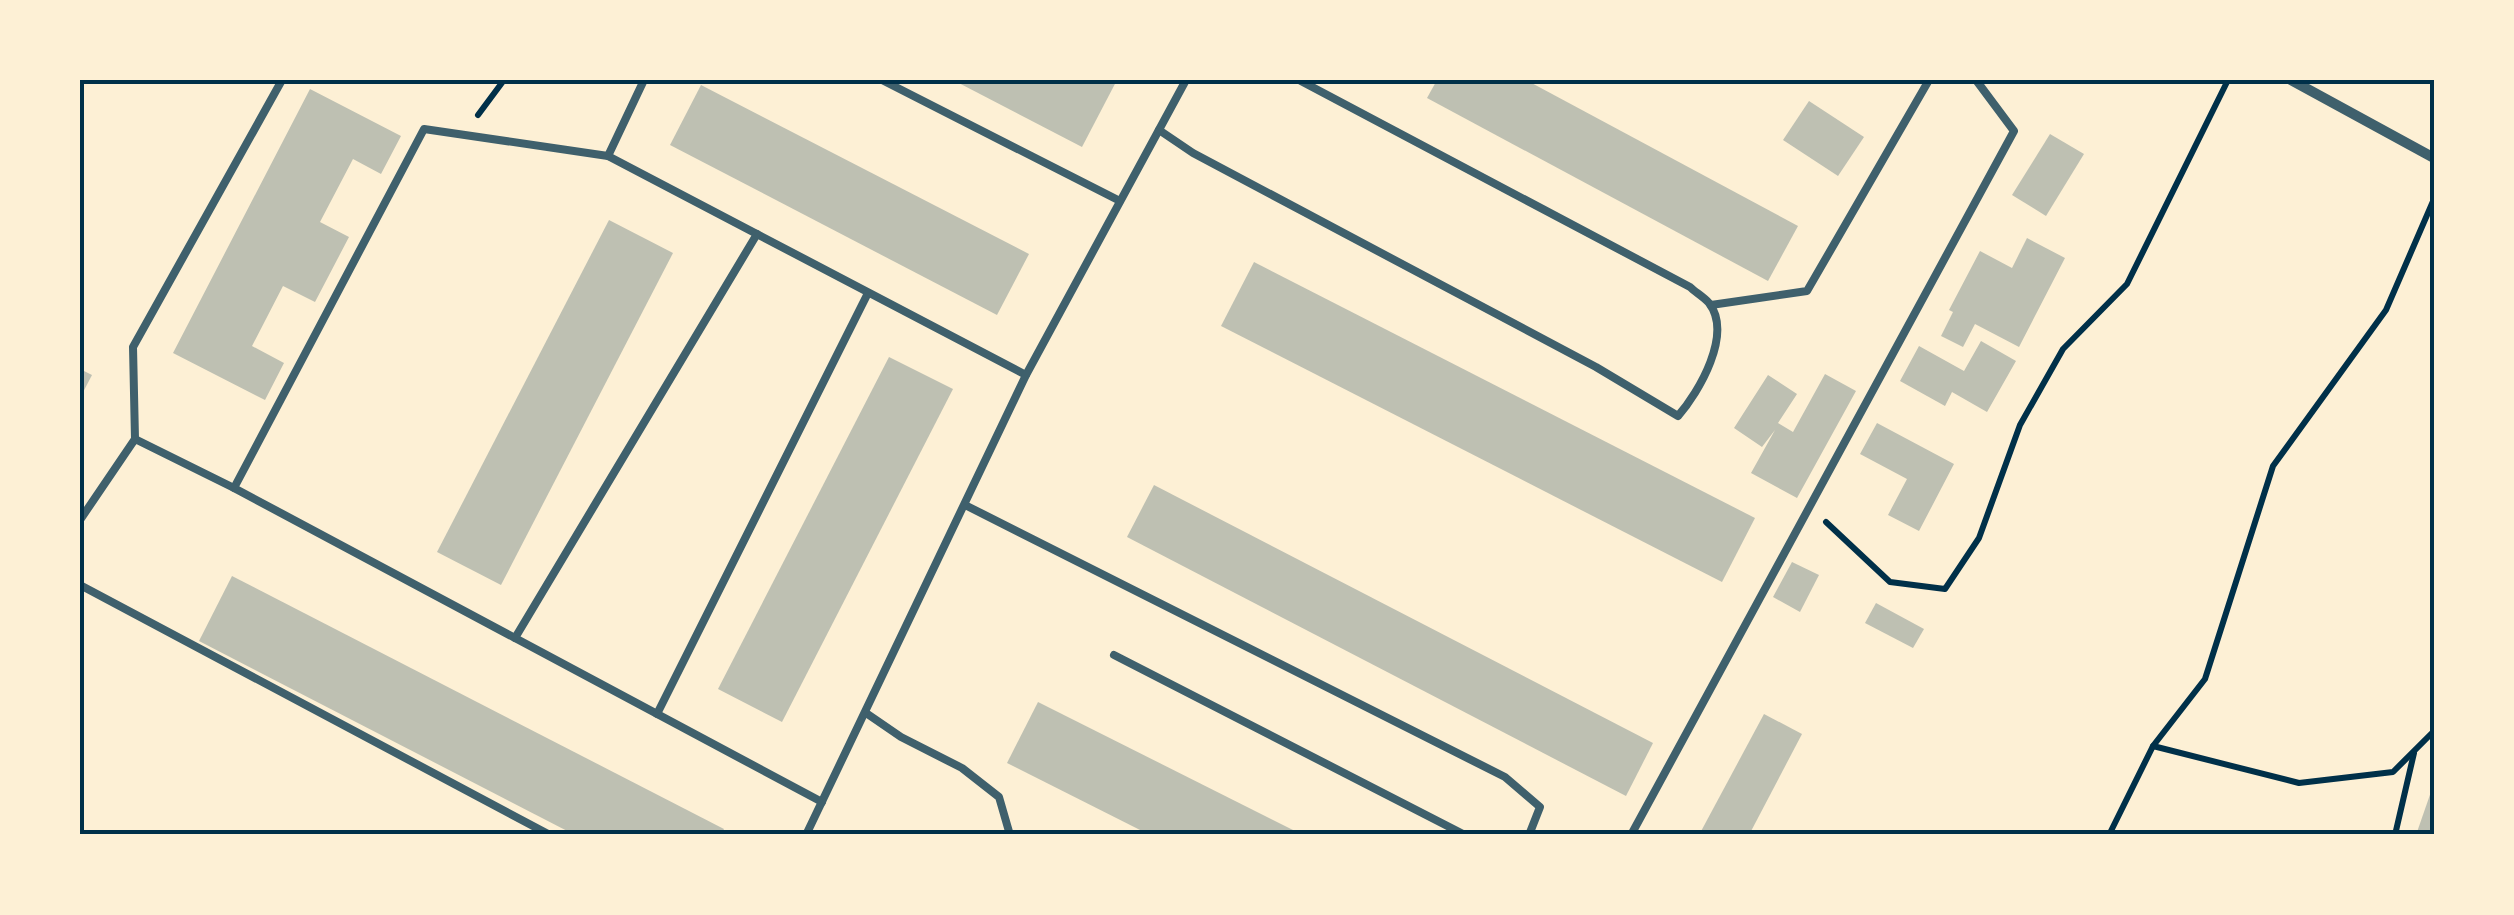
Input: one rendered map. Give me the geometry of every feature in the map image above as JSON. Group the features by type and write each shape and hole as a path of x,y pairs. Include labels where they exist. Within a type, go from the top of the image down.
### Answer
{"street":[{"path":"2291,80 2434,158"}],"lane":[{"path":"80,520 135,439 134,347 282,80"},
{"path":"608,156 644,80"},
{"path":"882,80 1120,201"},
{"path":"806,835 1026,375 1186,80"},
{"path":"1160,130 1194,153 1596,367 1678,416 1694,398 1713,358 1716,330 1711,305 1690,287 1299,80"},
{"path":"1711,305 1807,291 1930,80"},
{"path":"1630,835 2014,130 1976,80"},
{"path":"234,488 424,129 608,156 1026,375"},
{"path":"514,638 757,234"},
{"path":"657,714 868,293"},
{"path":"135,439 822,802"},
{"path":"966,505 1505,777 1540,807 1529,835"},
{"path":"80,584 550,835"},
{"path":"1114,654 1465,835"},
{"path":"866,713 901,737 962,768 999,797 1010,835"}],"path":[{"path":"464,135 504,80"},
{"path":"1818,492 1827,526 1890,582 1946,590 1980,538 2020,425 2062,350 2128,284 2228,80"},
{"path":"2109,835 2153,746 2205,679 2273,466 2386,310 2434,198"},
{"path":"2153,746 2299,783 2393,772 2434,731"},
{"path":"2395,835 2415,750"}],"building":[{"path":"953,80 1117,80 1082,147"},
{"path":"1437,80 1526,80 1798,226 1768,281 1427,98"},
{"path":"701,85 1029,254 997,315 670,145"},
{"path":"310,89 401,136 381,174 353,159 320,222 349,237 315,302 283,286 252,346 284,363 265,400 173,353"},
{"path":"1809,101 1864,137 1838,176 1783,140"},
{"path":"2050,134 2084,154 2046,216 2012,195"},
{"path":"609,220 673,253 501,585 437,552"},
{"path":"2027,238 2065,258 2019,347 1975,324 1963,347 1941,336 1953,312 1949,310 1980,251 2012,268"},
{"path":"1254,262 1755,518 1722,582 1221,326"},
{"path":"1981,341 2016,361 1987,412 1952,392 1945,406 1900,381 1919,346 1964,371"},
{"path":"889,357 953,389 782,722 718,689"},
{"path":"80,369 92,375 80,398"},
{"path":"1825,374 1856,391 1797,498 1751,473 1775,430 1762,447 1734,428 1768,375 1797,394 1778,423 1793,432"},
{"path":"1877,423 1954,464 1919,531 1888,515 1907,479 1860,454"},
{"path":"1154,485 1653,743 1626,796 1127,537"},
{"path":"1792,562 1819,575 1800,612 1773,597"},
{"path":"232,576 724,829 721,835 575,835 199,641"},
{"path":"1876,603 1924,629 1913,648 1865,623"},
{"path":"1038,702 1303,835 1150,835 1007,763"},
{"path":"1764,714 1802,734 1749,835 1699,835"},
{"path":"2433,786 2434,835 2416,835"}]}
